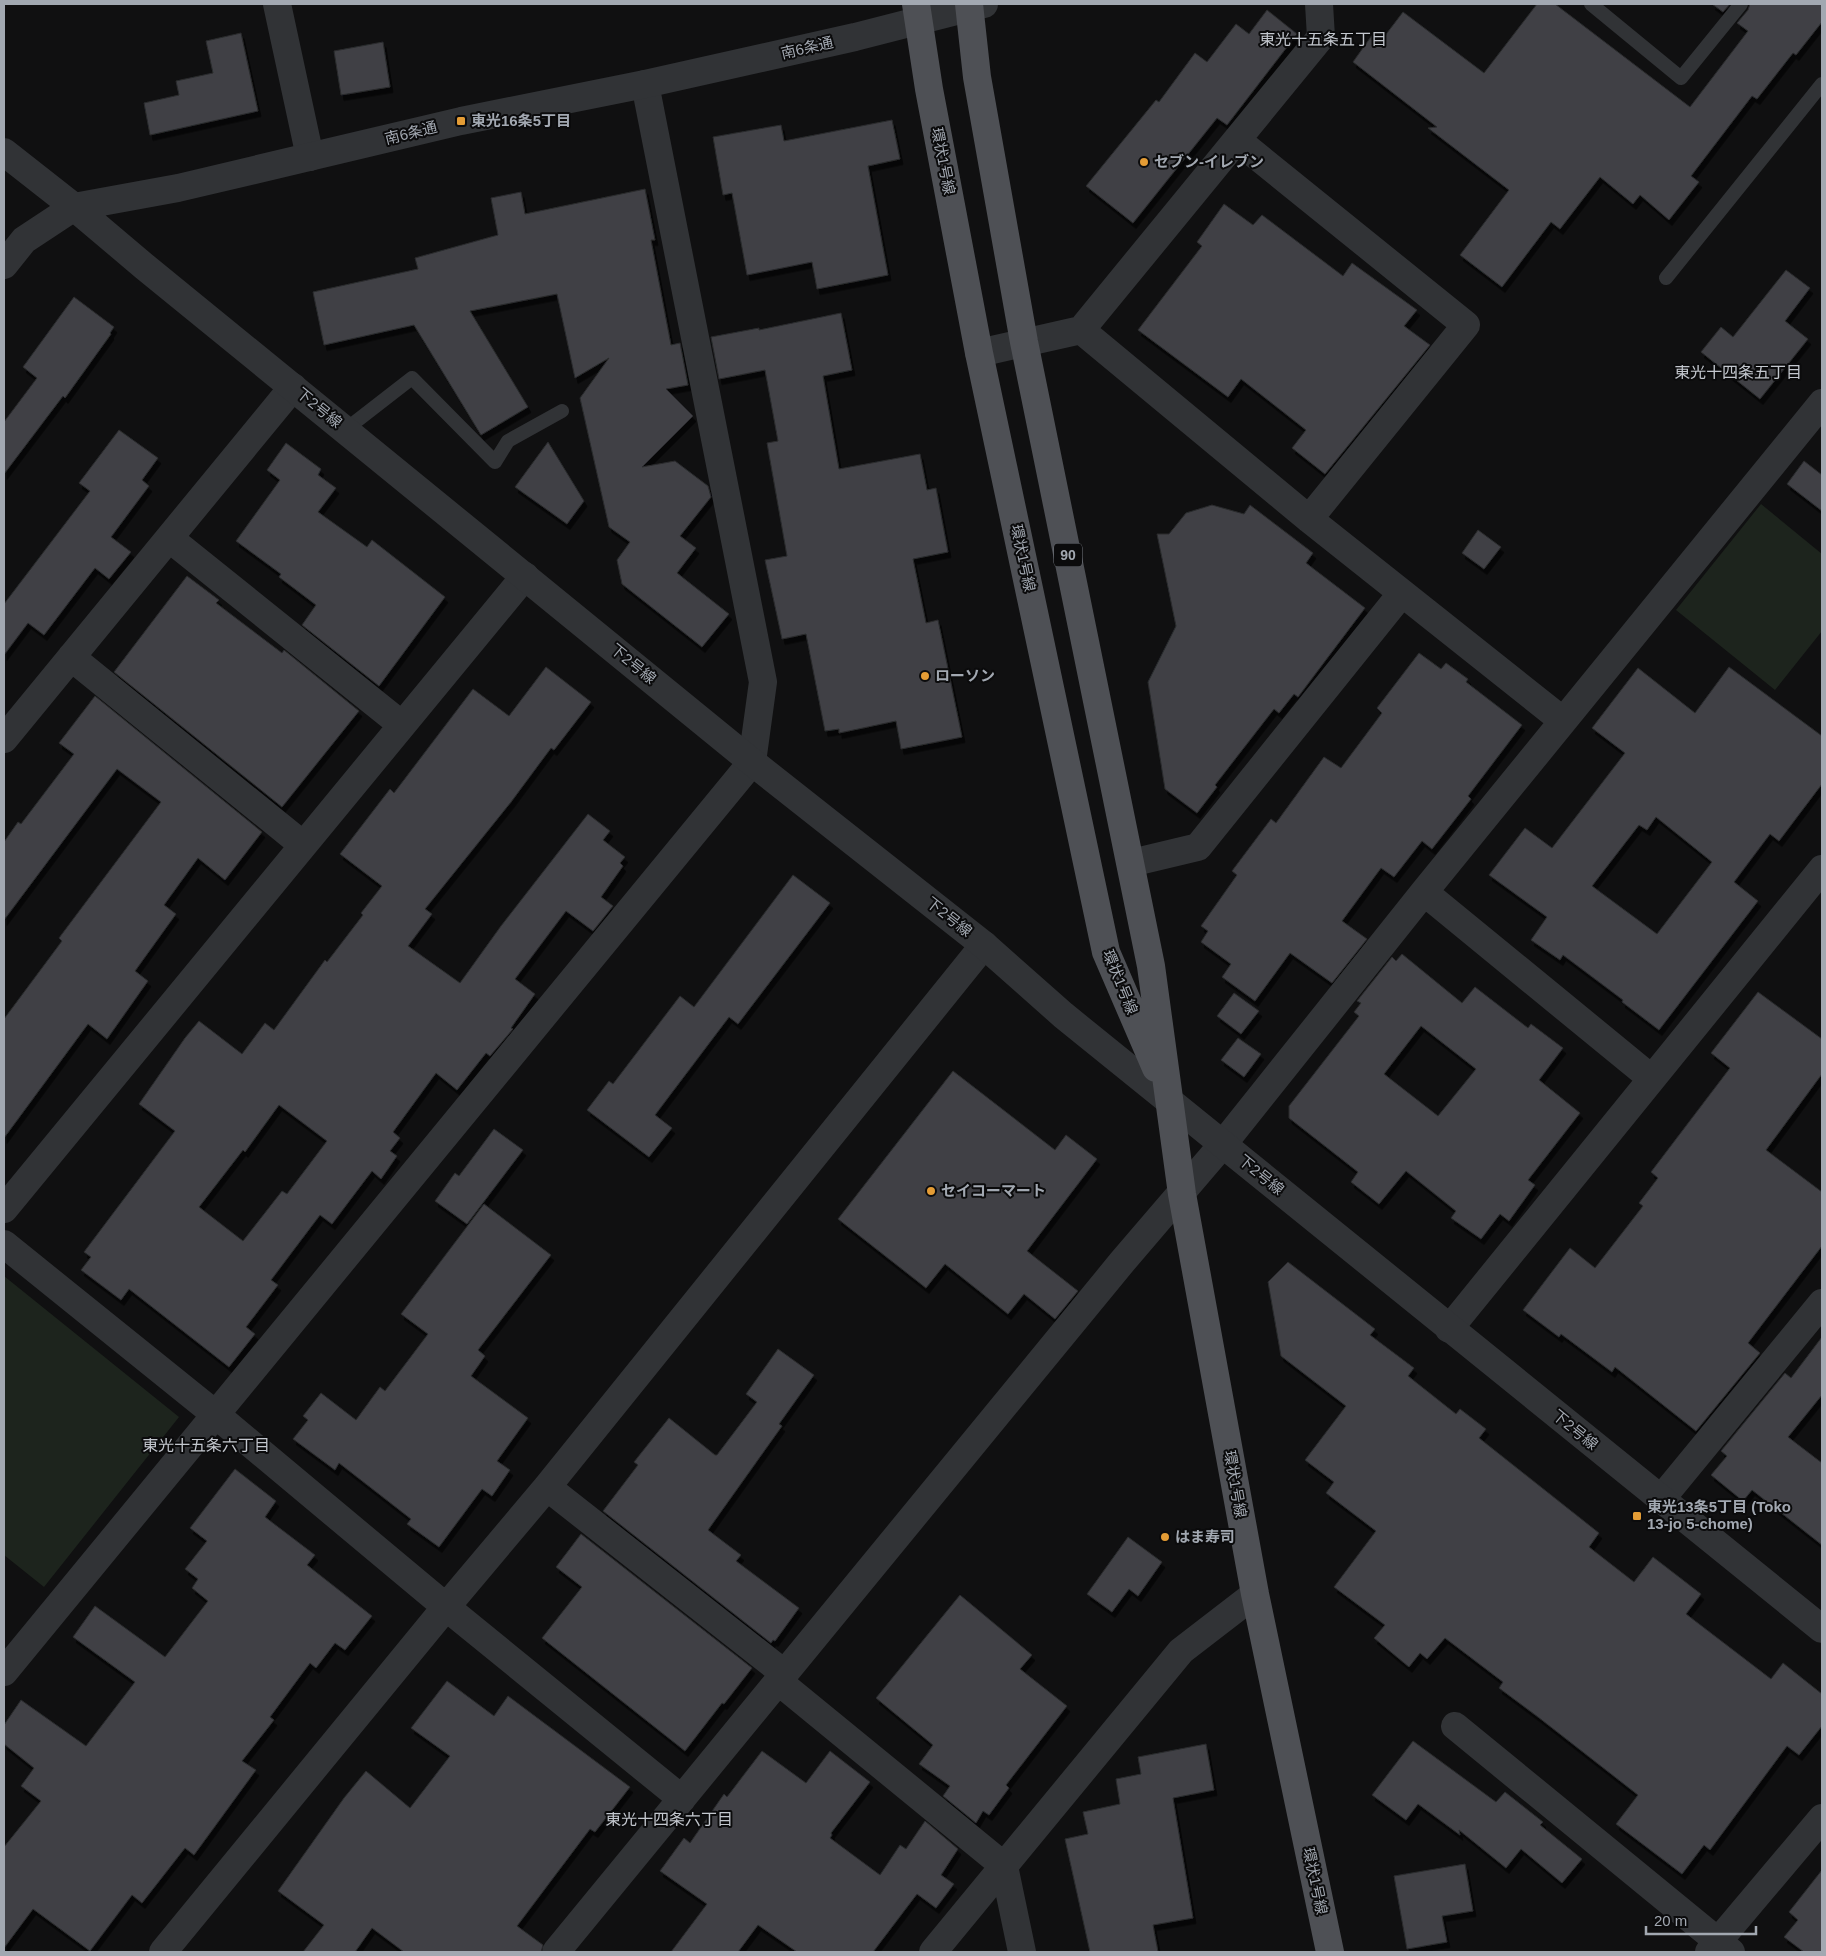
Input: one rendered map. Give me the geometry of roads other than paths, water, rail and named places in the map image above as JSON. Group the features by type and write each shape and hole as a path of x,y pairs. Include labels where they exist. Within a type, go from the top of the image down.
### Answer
{"main road":[{"name":"環状1号線","path":"974,5 977,77 1024,342 1151,966 1182,1194 1255,1594 1330,1952"},
{"name":"環状1号線","path":"918,13 929,89 979,353 1106,952 1170,1102"}],"street":[{"path":"277,4 310,157"},
{"path":"979,353 1080,330 1321,37 1319,4"},
{"name":"南6条通","path":"4,265 24,240 74,207 178,188 461,121 645,84 918,13 974,5"},
{"path":"4,1672 752,762 763,682 645,84"},
{"path":"1236,140 1466,325 1309,518"},
{"name":"下2号線","path":"4,152 74,207 752,762 984,945 1063,1015 1822,1629"},
{"path":"1080,330 1309,518 1562,720"},
{"path":"4,739 293,387"},
{"path":"556,1952 1122,1262 1223,1144 1562,720 1822,403"},
{"path":"169,538 402,725"},
{"path":"4,1209 525,576"},
{"path":"1131,863 1198,847 1402,593"},
{"path":"71,657 303,845"},
{"path":"1449,1329 1822,869"},
{"path":"1424,892 1651,1078"},
{"path":"163,1952 547,1487 984,945"},
{"path":"4,1244 215,1414 446,1607 682,1799"},
{"path":"1661,1499 1822,1304"},
{"path":"547,1487 782,1678 1004,1866 1022,1952"},
{"path":"933,1952 1181,1650 1255,1594"},
{"path":"1455,1726 1719,1949 1822,1818"}],"lane":[{"path":"1591,4 1681,78 1741,4"},
{"path":"1666,278 1822,84"},
{"path":"345,430 412,378 495,462 508,441 562,411"}],"place":[{"name":"東光16条5丁目","path":"461,121"},
{"name":"セブン-イレブン","path":"1144,162"},
{"name":"ローソン","path":"925,676"},
{"name":"セイコーマート","path":"931,1191"},
{"name":"東光13条5丁目 (Toko 13-jo 5-chome)","path":"1637,1516"},
{"name":"はま寿司","path":"1165,1537"}],"district":[{"name":"東光十五条五丁目","path":"1323,39"},
{"name":"東光十四条五丁目","path":"1738,372"},
{"name":"東光十五条六丁目","path":"206,1445"},
{"name":"東光十四条六丁目","path":"669,1819"}]}
